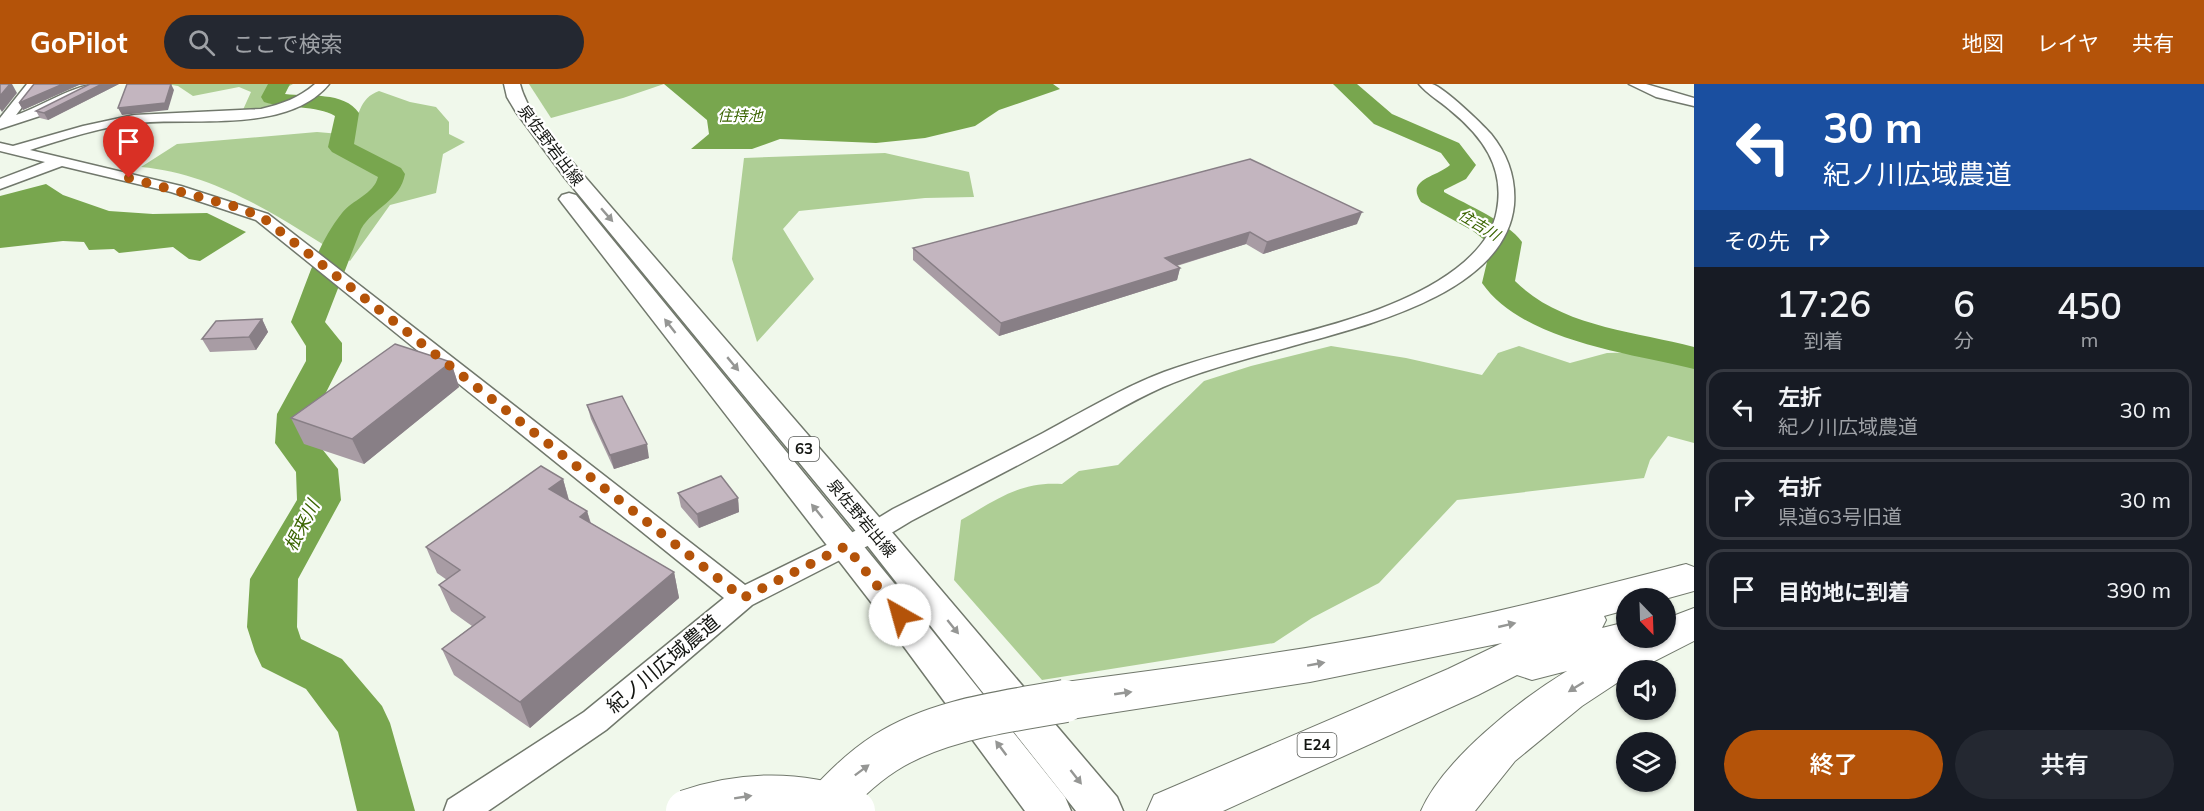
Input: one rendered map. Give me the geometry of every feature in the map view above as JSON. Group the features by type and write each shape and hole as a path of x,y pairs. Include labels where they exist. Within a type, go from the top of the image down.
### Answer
{"highway":[{"path":"1662,588 1690,578"},
{"path":"820,811 850,779 886,752 925,734 968,719 1065,701 1263,673 1381,652 1522,622 1690,578"},
{"name":"E24","path":"1171,811 1463,682 1616,606"},
{"path":"1676,625 1694,622"},
{"path":"1676,631 1694,622"},
{"name":"E24","path":"1463,682 1616,641"},
{"path":"1445,811 1499,747 1567,693 1642,648"},
{"path":"687,811 701,805 749,796 796,796 854,811"}],"main road":[{"name":"泉佐野岩出線","path":"495,84 506,118 846,546 1050,811"},
{"name":"泉佐野岩出線","path":"513,84 515,97 524,112 572,174 874,532 1102,811"}],"street":[{"path":"0,125 34,84"},
{"path":"0,125 41,111 96,84"},
{"path":"5,149 133,119 161,116 262,114 284,110 316,92 323,84"},
{"name":"紀ノ川広域農道","path":"467,807 595,720 743,598 874,532 1117,402 1166,379 1216,361 1388,312 1429,294 1476,264 1499,231 1509,199 1507,175 1497,153 1483,133 1464,114 1425,84"},
{"path":"1635,84 1660,94 1694,102"},
{"path":"1659,84 1684,86"},
{"path":"5,149 176,189 262,217 743,598"},
{"path":"0,184 59,162"}],"shaded area":[{"path":"166,84 293,84 282,90 287,105 276,110 242,112 251,92 239,87 193,96 178,86"},
{"path":"529,84 664,84 551,118"},
{"path":"379,91 410,102 436,107 449,122 449,134 465,142 443,154 436,193 390,205 350,261 276,216 224,189 170,171 141,167 177,144 317,132 352,135 363,103"},
{"path":"885,153 969,172 974,197 925,198 799,211 783,229 814,279 757,342 732,259 744,158"},
{"path":"1331,346 1406,358 1482,375 1498,353 1519,346 1570,363 1607,353 1694,354 1694,443 1668,436 1650,460 1644,478 1457,500 1379,583 1312,618 1274,643 1042,680 954,580 961,520 1009,493 1033,486 1062,484 1079,471 1118,465 1204,381 1251,366"}],"water":[{"name":"住持池","path":"664,84 1053,84 1060,89 999,110 975,126 925,138 876,143 780,139 752,149 691,149 709,134 707,120"},
{"path":"46,184 63,195 109,211 153,214 207,213 246,232 200,261 189,259 173,247 119,253 114,249 89,250 84,242 63,241 0,248 0,196"}],"building":[{"path":"0,84 10,84 0,96"},
{"path":"34,84 63,84 19,103"},
{"path":"90,84 102,84 44,113 36,111"},
{"path":"127,84 171,84 165,103 118,108"},
{"path":"1250,159 1362,212 1267,242 1250,232 1165,258 1180,268 1001,323 913,248"},
{"path":"262,319 249,337 202,339 216,321"},
{"path":"395,344 451,362 352,439 291,418"},
{"path":"622,396 647,444 610,455 587,405"},
{"path":"541,466 563,479 549,489 587,511 580,517 674,572 520,702 442,649 485,617 439,585 460,570 426,547"},
{"path":"721,476 738,498 697,514 678,493"}],"waterway":[{"name":"根来川","path":"279,84 272,97 291,101 319,102 337,107 347,113 341,147 392,174 382,194 358,212 346,229 308,322 314,334 324,343 324,361 296,414 295,443 317,469 319,500 274,579 272,627 280,652 324,674 363,723 386,811"},
{"name":"住吉川","path":"1344,84 1383,119 1450,148 1463,165 1453,176 1430,186 1431,196 1483,225 1507,242 1498,283 1514,300 1561,324 1616,340 1694,358"}],"route":[{"path":"129,178 176,189 262,217 743,598 846,546 900,615"}]}
